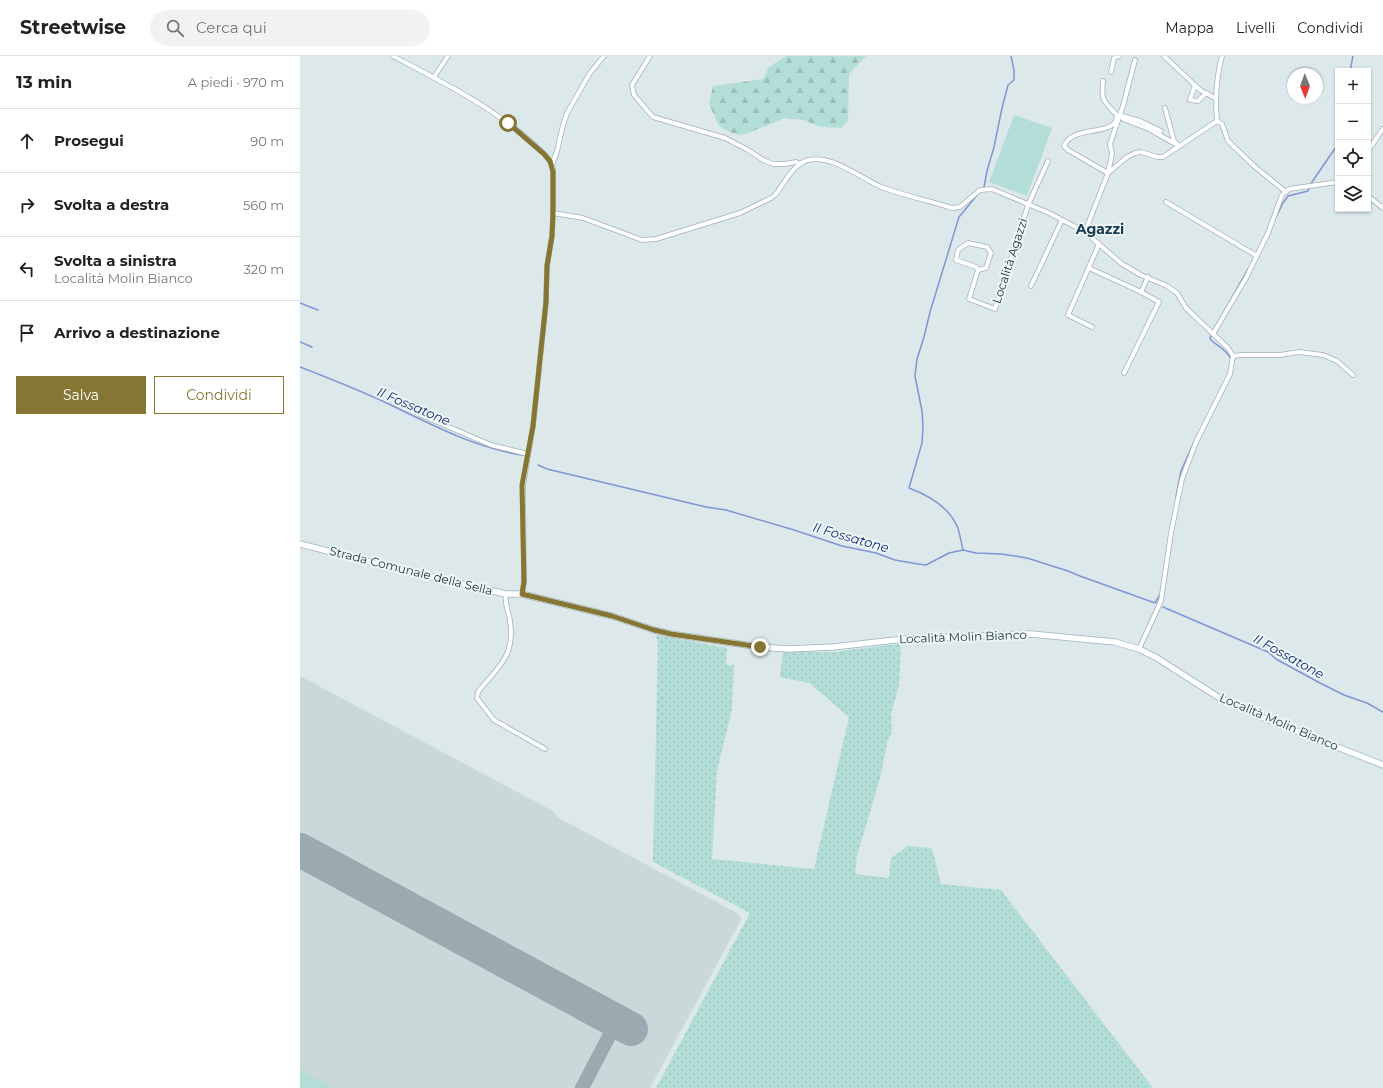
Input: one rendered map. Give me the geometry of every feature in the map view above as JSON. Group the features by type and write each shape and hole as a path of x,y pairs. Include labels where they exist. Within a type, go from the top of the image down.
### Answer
{"street":[{"path":"393,56 434,77 488,109 508,123 540,150 552,165"},
{"path":"434,77 448,56"},
{"path":"522,594 524,582 522,485 533,426 546,302 547,266 552,236 552,165 567,113 590,73 604,56"},
{"path":"650,56 632,85 632,88 634,95 653,117 725,138 765,161 774,164 796,162 800,164"},
{"path":"1111,72 1114,58 1119,56"},
{"path":"1164,56 1195,85 1215,98"},
{"path":"1217,121 1215,98 1222,56"},
{"path":"1085,232 1108,173 1112,154 1110,144 1122,117 1135,60"},
{"path":"1103,80 1102,94 1104,102 1117,115 1116,120 1111,126 1071,136 1066,141 1064,146 1068,150 1108,173"},
{"path":"1195,85 1190,100 1198,101 1206,93"},
{"path":"1165,108 1174,141 1179,146"},
{"path":"1122,117 1140,121 1161,131"},
{"path":"1122,117 1149,129 1179,146"},
{"path":"1108,173 1134,153 1141,152 1157,157 1163,157 1217,121"},
{"path":"1217,121 1222,124 1228,141 1254,166 1286,192"},
{"path":"1371,147 1383,129"},
{"path":"553,213 583,218 642,240 656,240 740,214 775,195 800,164 809,160 819,160 841,164 884,188 952,208 960,206 980,190 992,189 1062,220 1085,232 1122,264 1167,286 1177,294 1186,308 1228,348 1233,356 1230,374 1196,442 1182,479 1171,533 1162,601 1140,649"},
{"path":"1028,205 1048,161"},
{"path":"1213,334 1246,278 1257,256 1268,233 1282,195 1289,189 1335,182"},
{"path":"1371,198 1383,208"},
{"path":"1166,202 1257,256"},
{"name":"Località Agazzi","path":"978,270 969,299 995,309 1028,205"},
{"path":"1031,286 1062,220"},
{"path":"968,243 987,247 991,253 986,268 978,270 976,267 956,260 958,250 968,243"},
{"path":"1092,327 1068,316 1099,244"},
{"path":"1089,268 1159,302 1124,373"},
{"path":"1140,292 1148,278"},
{"path":"1233,356 1280,355 1298,352 1323,355 1337,361 1353,375"},
{"path":"421,415 491,445 528,454"},
{"name":"Strada Comunale della Sella","path":"300,544 397,569 506,594 522,594"},
{"path":"506,594 505,600 511,624 511,644 507,657 478,692 477,698 494,720 545,749"},
{"name":"Località Molin Bianco","path":"522,594 612,616 671,634 760,647 788,649 826,647 904,639 1031,634 1115,642 1140,649 1157,658 1218,697 1266,719 1383,765"}],"shaded area":[{"path":"300,676 553,811 557,817 739,914 741,920 650,1088 300,1088"}],"green space":[{"path":"786,56 866,56 849,74 848,121 841,128 821,127 804,120 785,118 746,134 739,135 719,126 709,104 713,86 763,79 769,67"},
{"path":"1014,115 1052,128 1027,196 989,182"},
{"path":"656,635 727,648 726,665 734,665 732,709 717,771 712,859 814,869 849,717 809,683 780,677 783,652 833,652 899,644 901,648 899,685 891,715 892,732 887,743 880,778 857,856 855,874 889,878 891,858 908,846 932,848 941,884 1001,890 1153,1088 656,1088 750,913 653,862 658,645"},
{"path":"300,1070 334,1088 300,1088"}],"waterway":[{"path":"982,189 984,187 1008,85 1014,80 1014,70 1011,56"},
{"path":"1351,68 1353,56"},
{"path":"1274,221 1288,196 1308,191 1312,182 1335,148"},
{"path":"963,550 957,526 943,507 923,494 909,488 922,443 922,411 915,376 917,359 959,217 978,194"},
{"path":"1213,331 1248,269"},
{"path":"300,303 318,310"},
{"path":"1211,335 1210,339 1231,359"},
{"path":"300,342 312,347"},
{"name":"Il Fossatone","path":"300,367 391,405 455,435 488,447 522,455"},
{"path":"1176,497 1181,471 1194,442"},
{"name":"Il Fossatone","path":"538,465 547,469 706,507 726,510 842,546 876,553 895,560 926,565 949,553 963,550 976,553 1001,554 1027,558 1068,571 1155,603 1161,593"},
{"name":"Il Fossatone","path":"1163,607 1268,652 1276,659 1320,683 1344,695 1367,703 1383,712"}],"taxiway":[{"path":"582,1088 617,1021"}],"runway":[{"path":"300,850 631,1029"}],"district":[{"name":"Agazzi","path":"1100,229"}],"route":[{"path":"508,123 544,154 550,161 553,172 552,236 547,266 546,302 533,426 522,485 524,582 522,594 612,616 671,634 760,647"}]}
